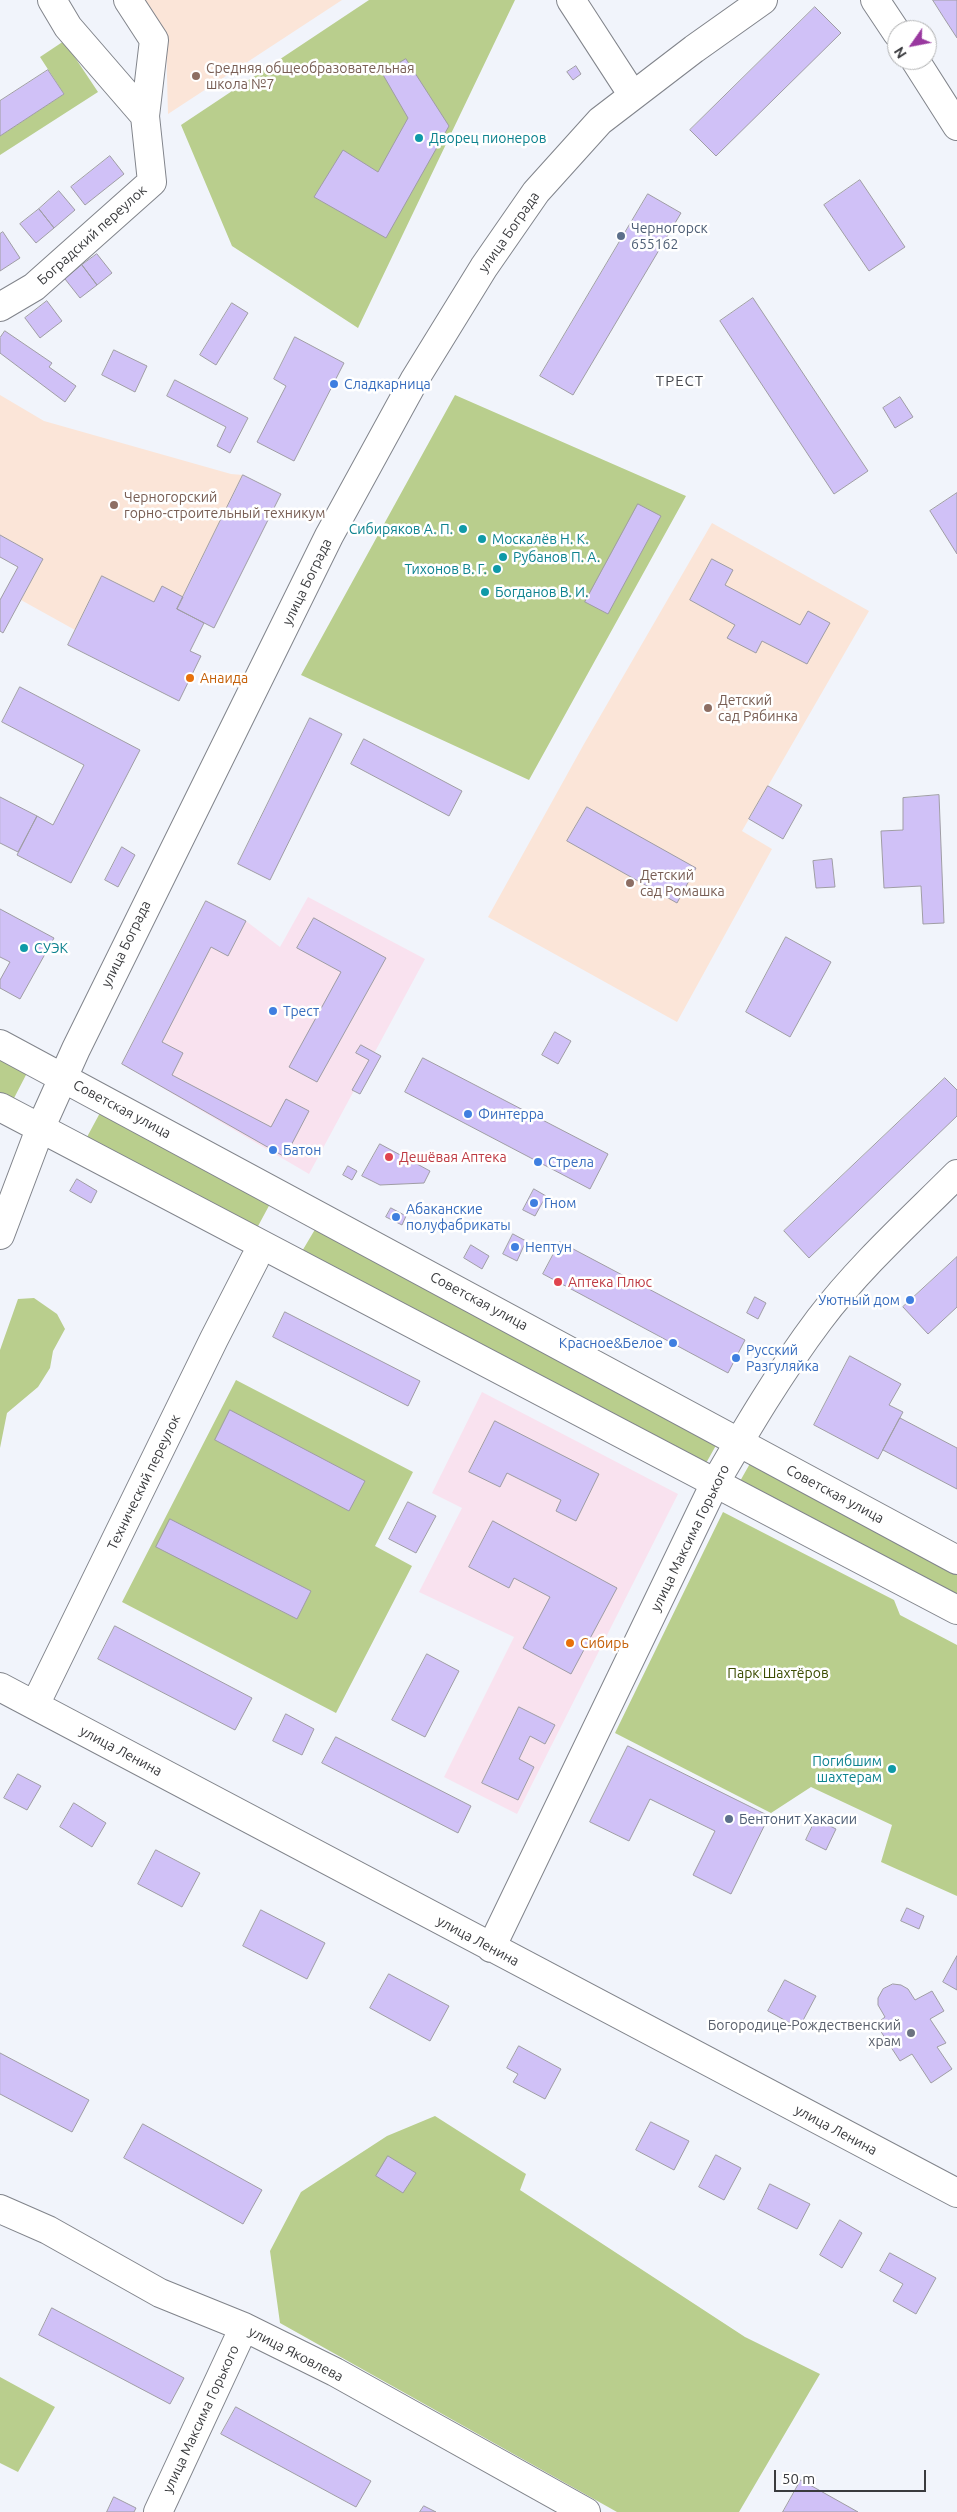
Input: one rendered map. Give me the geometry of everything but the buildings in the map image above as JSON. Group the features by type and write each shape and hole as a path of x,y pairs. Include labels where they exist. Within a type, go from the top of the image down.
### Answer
{"street":[{"path":"52,0 68,27 145,116"},
{"path":"128,0 154,40 145,116"},
{"path":"571,0 632,94"},
{"name":"улица Бограда","path":"0,1235 40,1129 63,1078 166,862 329,536 416,379 484,267 536,192 600,121 632,94 763,0"},
{"path":"875,0 888,20"},
{"path":"921,70 957,126"},
{"name":"Боградский переулок","path":"0,307 34,287 152,182 145,116"},
{"name":"Советская улица","path":"0,1044 957,1560"},
{"path":"0,1107 957,1610"},
{"name":"улица Максима Горького","path":"491,1948 715,1484 756,1412 819,1320 891,1240 957,1174"},
{"name":"Технический переулок","path":"35,1705 214,1338 256,1259"},
{"name":"улица Ленина","path":"0,1687 957,2193"},
{"name":"улица Яковлева","path":"0,2209 48,2230 160,2293 244,2327 335,2372 586,2512"},
{"name":"улица Максима Горького","path":"158,2512 244,2327"}],"shaded area":[{"name":"Средняя общеобразовательная школа №7","path":"142,0 342,0 168,114 166,39"},
{"name":"Черногорский горно-строительный техникум","path":"0,395 44,421 231,474 243,475 183,597 154,602 102,577 75,630 21,600 43,559 0,535"},
{"path":"712,523 869,611 742,831 772,849 677,1022 488,917 584,744"},
{"name":"Трест","path":"308,897 425,959 309,1174 122,1064 206,901 246,921 280,947"},
{"path":"482,1392 678,1494 517,1814 444,1777 514,1637 419,1592 462,1508 432,1493"}],"green space":[{"path":"369,0 515,0 358,328 232,246 181,125"},
{"path":"64,41 98,92 0,155 0,136 64,94 40,57"},
{"path":"455,395 686,496 529,780 301,675"},
{"path":"0,1058 27,1073 12,1102 0,1095"},
{"path":"101,1111 271,1202 257,1228 87,1137"},
{"path":"317,1226 719,1440 705,1465 301,1253"},
{"path":"34,1298 57,1314 65,1329 53,1351 50,1368 38,1387 7,1413 0,1448 0,1350 18,1299"},
{"path":"236,1380 413,1472 375,1546 412,1566 336,1713 122,1602"},
{"path":"752,1460 957,1571 957,1597 739,1483"},
{"name":"Парк Шахтёров","path":"723,1512 894,1600 900,1615 957,1645 957,1896 881,1862 892,1825 811,1787 771,1813 615,1733"},
{"path":"435,2116 526,2174 520,2190 745,2337 820,2374 739,2512 617,2512 280,2323 270,2251 301,2192 387,2136"},
{"path":"0,2377 55,2407 18,2472 0,2463"}],"place":[{"name":"Средняя общеобразовательная школа №7","path":"196,76"},
{"name":"Дворец пионеров","path":"419,138"},
{"name":"Черногорск 655162","path":"621,236"},
{"name":"Сладкарница","path":"334,384"},
{"name":"Черногорский горно-строительный техникум","path":"114,505"},
{"name":"Сибиряков А. П.","path":"463,529"},
{"name":"Москалёв Н. К.","path":"482,539"},
{"name":"Рубанов П. А.","path":"503,557"},
{"name":"Тихонов В. Г.","path":"497,569"},
{"name":"Богданов В. И.","path":"485,592"},
{"name":"Анаида","path":"190,678"},
{"name":"Детский сад Рябинка","path":"708,708"},
{"name":"Детский сад Ромашка","path":"630,883"},
{"name":"СУЭК","path":"24,948"},
{"name":"Трест","path":"273,1011"},
{"name":"Финтерра","path":"468,1114"},
{"name":"Батон","path":"273,1150"},
{"name":"Дешёвая Аптека","path":"389,1157"},
{"name":"Стрела","path":"538,1162"},
{"name":"Гном","path":"534,1203"},
{"name":"Абаканские полуфабрикаты","path":"396,1217"},
{"name":"Нептун","path":"515,1247"},
{"name":"Аптека Плюс","path":"558,1282"},
{"name":"Уютный дом","path":"910,1300"},
{"name":"Красное&Белое","path":"673,1343"},
{"name":"Русский Разгуляйка","path":"736,1358"},
{"name":"Сибирь","path":"570,1643"},
{"name":"Погибшим шахтерам","path":"892,1769"},
{"name":"Бентонит Хакасии","path":"729,1819"},
{"name":"Богородице-Рождественский храм","path":"911,2033"}],"district":[{"name":"ТРЕСТ","path":"680,381"}]}
